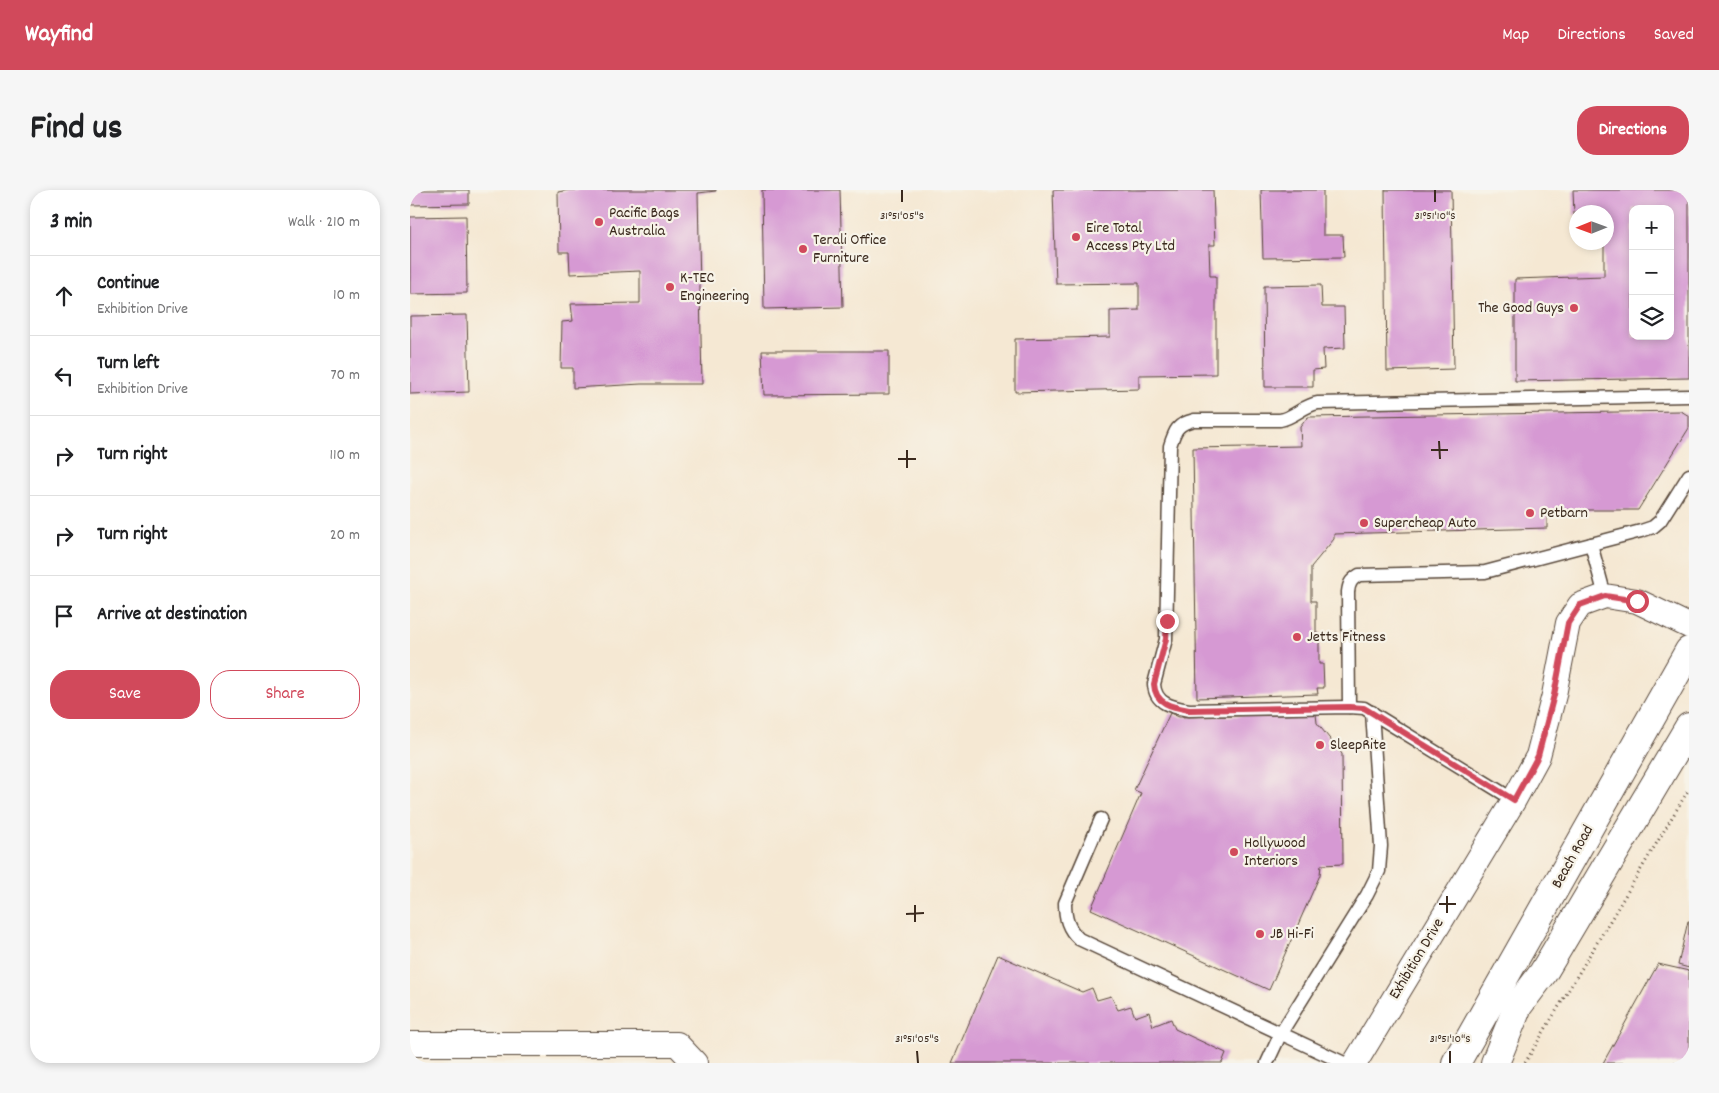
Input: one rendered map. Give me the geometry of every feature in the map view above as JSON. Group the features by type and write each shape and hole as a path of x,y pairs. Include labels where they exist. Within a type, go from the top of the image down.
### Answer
{"main road":[{"name":"Beach Road","path":"1456,1063 1689,651"},
{"name":"Beach Road","path":"1495,1063 1518,1006 1542,973 1689,727"}],"street":[{"name":"Exhibition Drive","path":"1355,1063 1514,800 1538,756 1554,695 1568,623 1580,605 1605,596 1637,601 1689,626"},
{"path":"410,1044 677,1044 695,1063"}],"lane":[{"path":"1514,800 1364,708 1189,710 1173,707 1162,702 1157,697 1154,691 1155,677 1162,654 1166,630 1170,446 1174,432 1182,422 1194,420 1280,420 1289,418 1310,404 1318,403 1689,396"},
{"path":"1349,707 1348,592 1349,583 1352,579 1359,575 1485,572 1653,527 1660,521 1689,474"},
{"path":"1591,544 1605,596"},
{"path":"1267,1063 1281,1033 1367,895 1378,870 1381,846 1372,712"},
{"path":"1101,819 1065,903 1065,916 1071,931 1079,939 1344,1063"}],"path":[{"path":"1525,1063 1689,789"}],"building":[{"path":"410,190 469,190 469,204 410,205"},
{"path":"569,190 716,190 698,193 702,384 641,384 573,388 573,368 561,368 562,322 573,321 571,304 640,303 640,271 570,274 569,252 559,252 558,192"},
{"name":"Terali Office Furniture","path":"762,190 840,190 843,307 764,309"},
{"path":"1053,190 1213,190 1215,245 1209,245 1210,276 1216,276 1216,374 1139,375 1139,389 1015,392 1015,339 1110,337 1110,311 1139,310 1139,283 1056,284"},
{"path":"1261,190 1323,190 1323,235 1343,235 1344,257 1263,258"},
{"path":"1385,190 1451,190 1454,369 1387,371"},
{"name":"The Good Guys","path":"1573,190 1689,190 1689,378 1515,381 1515,279 1604,276 1604,250 1614,250 1614,205 1574,205"},
{"path":"466,216 467,293 410,294 410,217"},
{"path":"1321,285 1322,307 1344,307 1345,348 1323,349 1324,369 1313,370 1313,387 1265,387 1264,286"},
{"path":"467,315 469,392 410,394 410,316"},
{"path":"762,351 889,351 889,394 764,395"},
{"path":"1681,411 1689,416 1689,428 1638,510 1547,510 1547,528 1334,534 1334,539 1311,567 1311,601 1316,601 1316,633 1319,633 1319,664 1323,664 1324,688 1317,688 1318,694 1197,698 1193,448 1301,446 1300,427 1308,417"},
{"path":"1170,713 1179,717 1316,714 1317,723 1342,754 1343,864 1321,865 1320,875 1269,990 1091,909 1141,793 1134,790"},
{"path":"1689,921 1689,968 1678,965"},
{"path":"998,955 1082,992 1092,988 1097,1000 1111,996 1118,1010 1131,1006 1135,1017 1149,1012 1153,1026 1171,1019 1175,1029 1226,1053 1222,1063 952,1063"},
{"path":"1658,964 1689,971 1689,1063 1603,1063"}],"place":[{"name":"Pacific Bags Australia","path":"599,222"},
{"name":"Eire Total Access Pty Ltd","path":"1076,237"},
{"name":"Terali Office Furniture","path":"803,249"},
{"name":"K-TEC Engineering","path":"670,287"},
{"name":"The Good Guys","path":"1574,308"},
{"name":"Petbarn","path":"1530,513"},
{"name":"Supercheap Auto","path":"1364,523"},
{"name":"Jetts Fitness","path":"1297,637"},
{"name":"SleepRite","path":"1320,745"},
{"name":"Hollywood Interiors","path":"1234,852"},
{"name":"JB Hi-Fi","path":"1260,934"}],"route":[{"path":"1167,621 1166,639 1154,684 1154,691 1162,702 1173,707 1189,710 1364,708 1514,800 1538,756 1554,695 1568,623 1580,605 1605,596 1637,601"}]}
